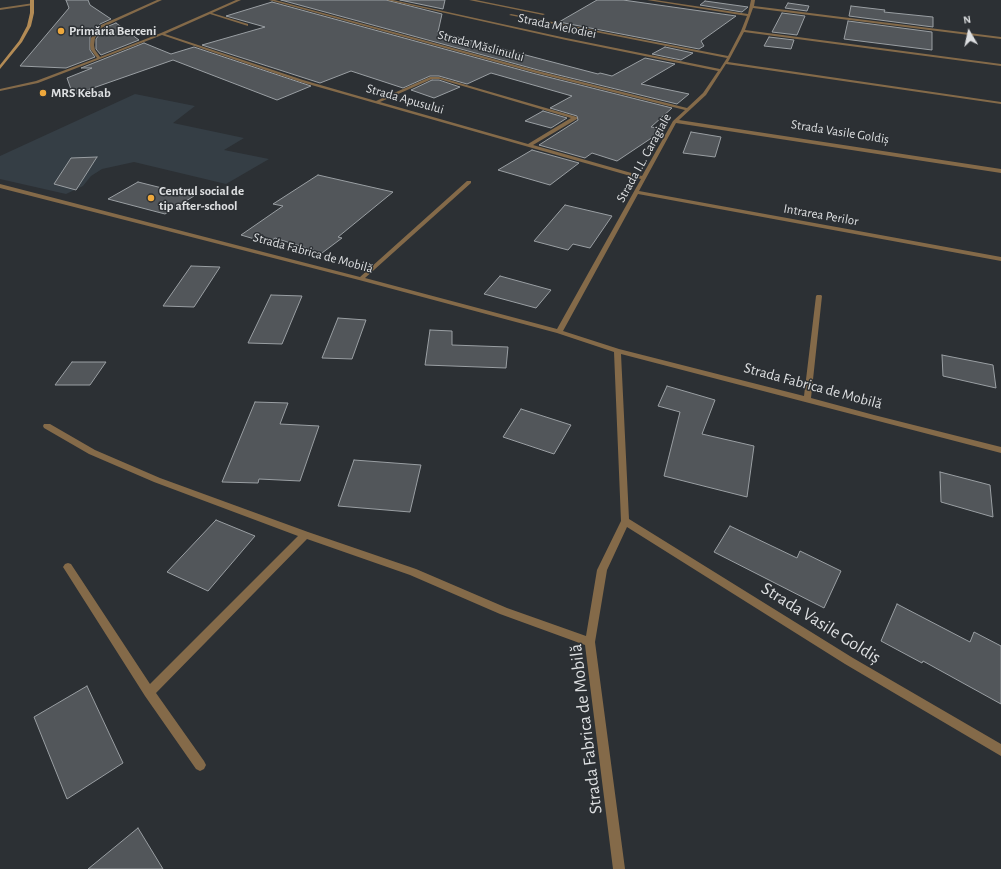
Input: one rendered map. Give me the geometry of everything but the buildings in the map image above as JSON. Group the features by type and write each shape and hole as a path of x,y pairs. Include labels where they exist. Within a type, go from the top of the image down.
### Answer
{"main road":[{"path":"0,68 26,32 31,19 33,2"}],"street":[{"path":"99,58 93,50 92,45 93,38 102,26 160,0"},
{"path":"0,90 37,82 162,34 239,0"},
{"name":"Strada Măslinului","path":"271,0 529,70 687,109"},
{"name":"Strada Melodiei","path":"389,0 566,39 721,70"},
{"path":"471,0 543,14"},
{"path":"649,0 749,15"},
{"name":"Strada I.L. Caragiale","path":"559,332 675,121 705,94 721,70 742,31 752,8 753,0"},
{"path":"0,10 33,2"},
{"path":"752,8 1001,38"},
{"path":"209,13 247,25"},
{"path":"511,15 729,56"},
{"path":"742,31 1001,65"},
{"name":"Strada Apusului","path":"162,34 302,81 644,178"},
{"path":"725,63 1001,103"},
{"path":"376,102 431,78 439,78 575,118 528,146"},
{"name":"Strada Vasile Goldiș","path":"675,121 1001,171"},
{"path":"361,279 469,182"},
{"name":"Strada Fabrica de Mobilă","path":"0,186 361,279 559,332 617,351 1001,450"},
{"name":"Intrarea Perilor","path":"637,192 1001,259"},
{"path":"807,399 819,296"},
{"name":"Strada Fabrica de Mobilă","path":"617,351 625,521 602,570 590,642 619,869"},
{"path":"47,426 92,452 150,477 305,536 413,572 504,611 590,642"},
{"name":"Strada Vasile Goldiș","path":"625,521 849,661 1001,750"},
{"path":"149,692 305,536"},
{"path":"68,567 149,692 200,765"}],"shaded area":[{"path":"135,94 195,106 173,123 244,138 224,150 269,159 226,184 134,162 102,169 91,176 83,186 66,194 0,179 0,156"}],"place":[{"name":"Primăria Berceni","path":"61,31"},
{"name":"MRS Kebab","path":"43,93"},
{"name":"Centrul social de tip after-school","path":"151,198"}]}
